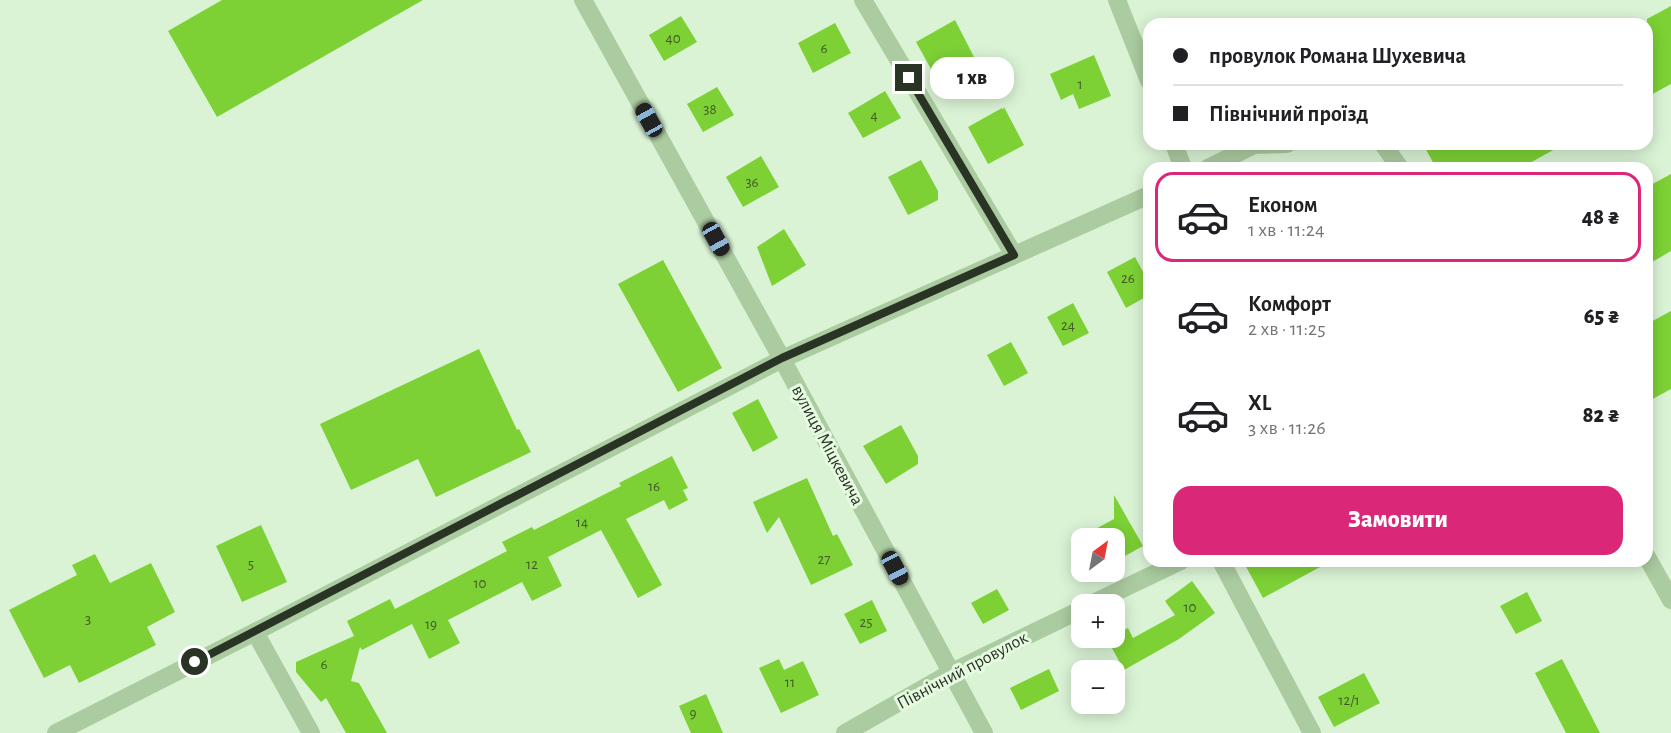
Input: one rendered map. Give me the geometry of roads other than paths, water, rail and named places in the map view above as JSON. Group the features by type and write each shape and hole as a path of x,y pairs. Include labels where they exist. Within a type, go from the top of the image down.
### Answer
{"street":[{"name":"вулиця Міцкевича","path":"583,0 782,358 984,733"},
{"path":"863,0 1014,255"},
{"path":"1117,0 1143,66"},
{"path":"1220,162 1244,150"},
{"path":"56,733 782,358 1143,198"},
{"path":"1112,594 1168,567"},
{"path":"1224,567 1312,733"},
{"path":"1653,567 1671,600"},
{"name":"Північний провулок","path":"845,733 952,672 1071,614"},
{"path":"255,632 311,733"}]}
